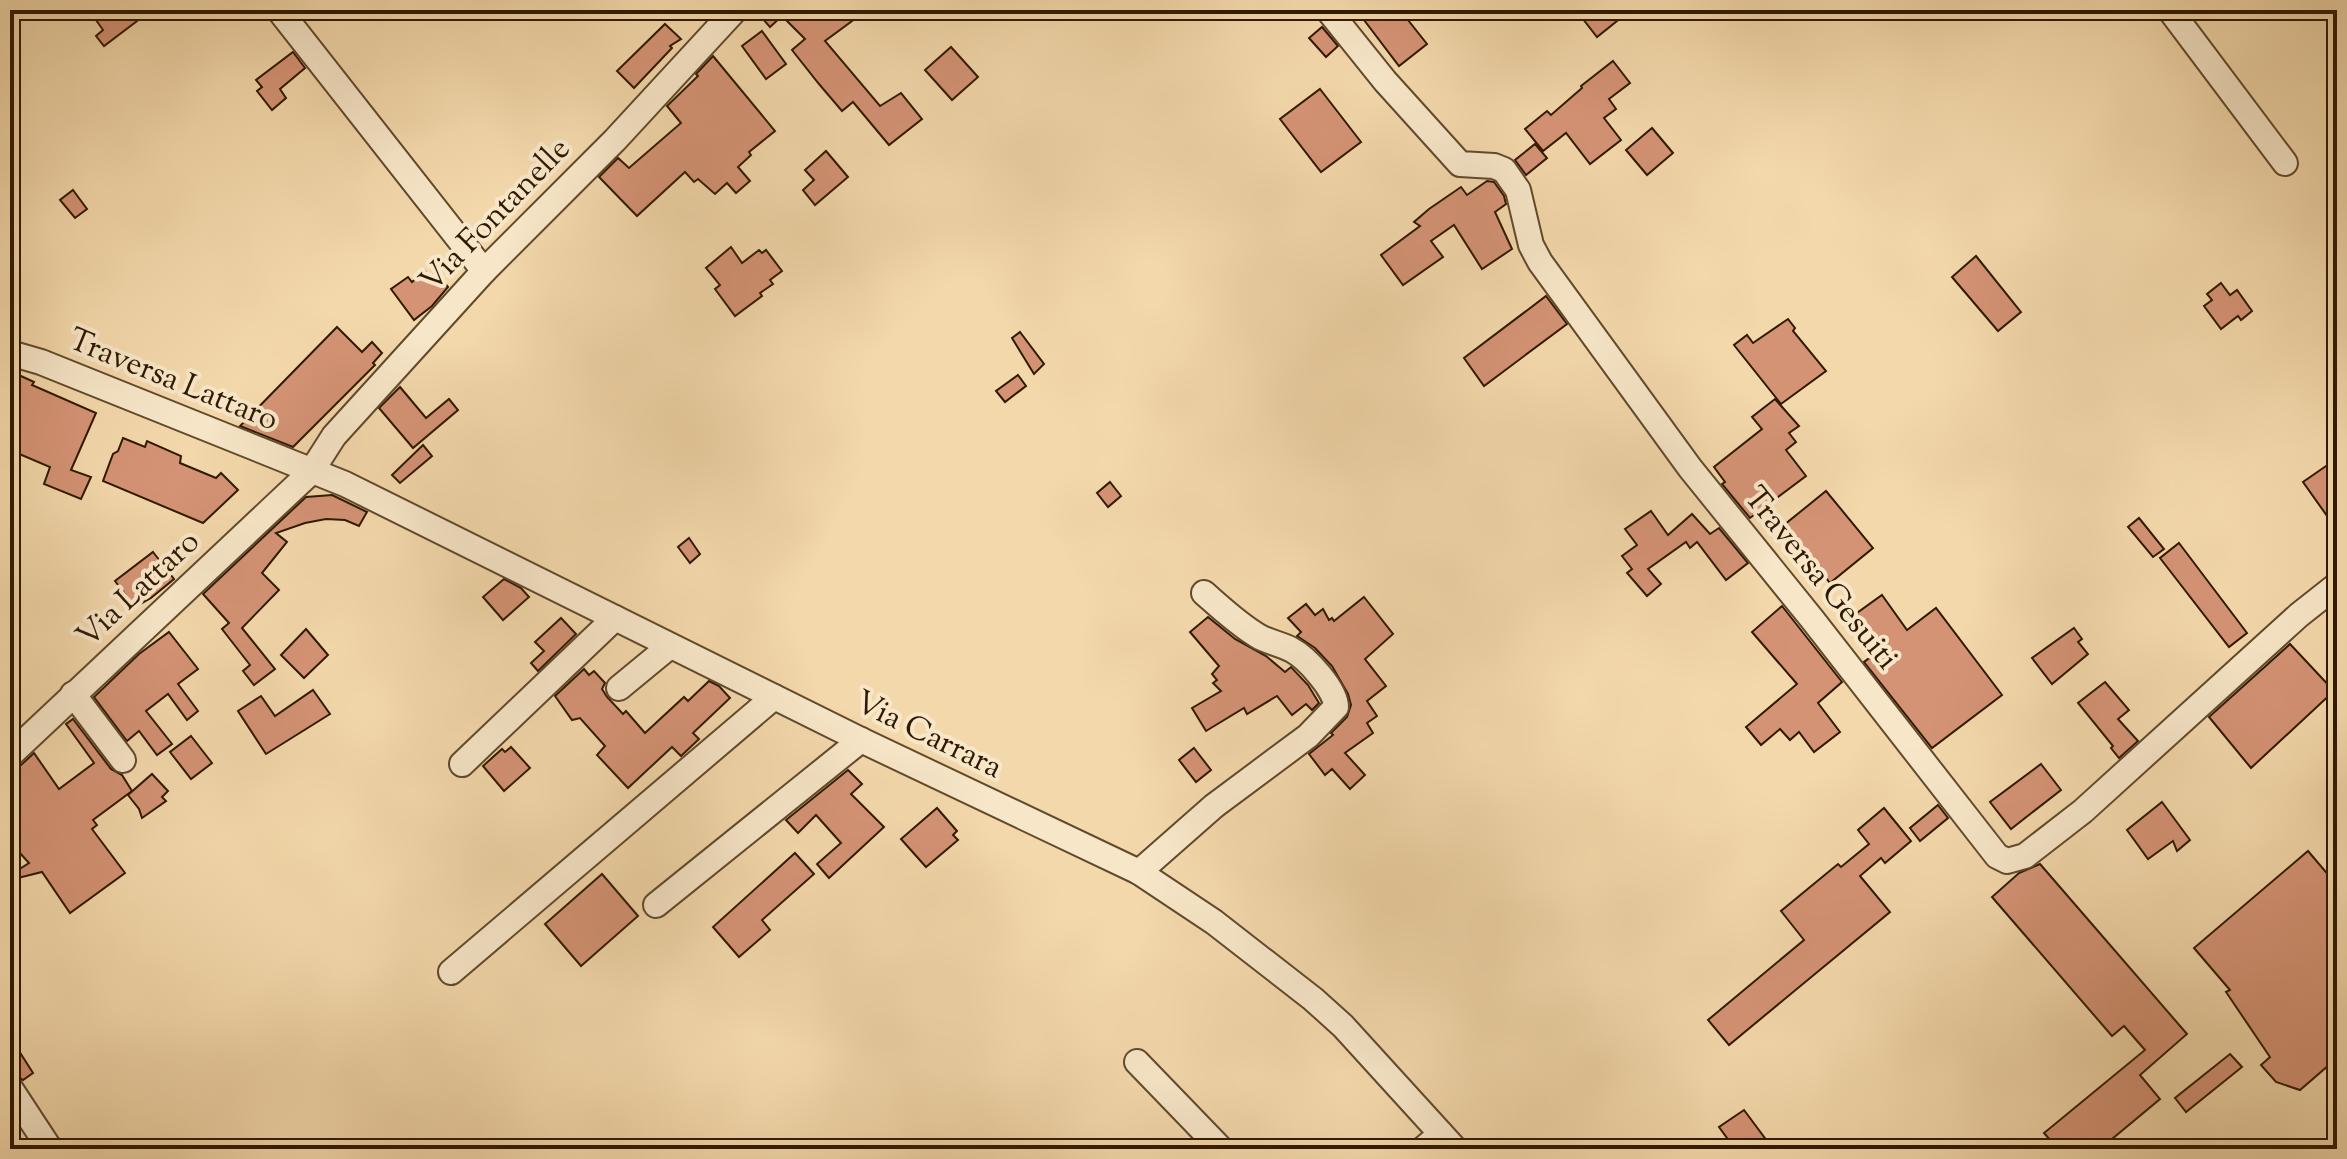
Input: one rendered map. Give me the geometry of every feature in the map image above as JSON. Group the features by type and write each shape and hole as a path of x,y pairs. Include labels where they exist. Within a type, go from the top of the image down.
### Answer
{"street":[{"path":"279,10 484,271"},
{"name":"Via Fontanelle","path":"311,472 334,436 484,271 615,140 735,10"},
{"name":"Traversa Gesuiti","path":"1328,10 1385,81 1460,164 1494,166 1504,170 1518,190 1531,245 1540,262 1690,468 1997,856 2007,861 2025,856 2083,811 2299,615 2337,585"},
{"path":"2170,10 2285,163"},
{"name":"Traversa Lattaro","path":"10,353 41,362 311,472"},
{"name":"Via Carrara","path":"311,472 345,484 861,740 1139,872 1214,922 1343,1026 1440,1144"},
{"name":"Via Lattaro","path":"10,755 311,472"},
{"path":"1139,872 1214,806 1308,736 1336,707 1332,691 1299,654 1260,638 1204,593"},
{"path":"462,764 615,618"},
{"path":"619,688 670,646"},
{"path":"73,694 123,760"},
{"path":"451,972 774,697"},
{"path":"656,905 861,740"},
{"path":"1137,1062 1221,1149"},
{"path":"10,1088 50,1149"}],"building":[{"path":"108,10 128,10 137,21 104,46 96,36 103,30 96,20"},
{"path":"755,10 867,10 825,41 880,106 901,93 922,119 889,145 853,102 842,111 792,50 805,39 782,16 770,27"},
{"path":"1376,10 1400,10 1427,44 1399,66 1364,20"},
{"path":"1576,10 1609,10 1617,21 1597,37"},
{"path":"665,24 681,39 670,46 672,48 634,88 617,71"},
{"path":"1322,27 1338,46 1326,57 1309,38"},
{"path":"762,31 786,64 766,79 742,46"},
{"path":"951,47 978,77 952,100 925,70"},
{"path":"293,52 305,68 280,89 286,98 272,110 257,91 262,87 256,80"},
{"path":"713,56 775,131 749,152 751,155 738,167 750,181 736,193 727,183 715,194 698,179 694,182 685,172 637,216 599,177 618,158 629,168 681,123 667,106 698,76 696,74"},
{"path":"1613,61 1630,83 1609,99 1616,109 1604,118 1621,140 1590,164 1566,133 1543,151 1525,129 1547,111 1551,115"},
{"path":"1320,89 1361,142 1321,172 1280,119"},
{"path":"1652,128 1673,153 1647,175 1626,150"},
{"path":"1535,144 1547,158 1526,175 1515,160"},
{"path":"826,151 848,177 815,205 803,190 814,180 805,170"},
{"path":"1487,181 1494,182 1504,196 1506,204 1495,212 1512,249 1482,269 1454,225 1431,241 1443,257 1403,285 1381,255 1420,226 1414,222 1429,209 1461,187 1467,195"},
{"path":"73,190 87,209 75,218 60,200"},
{"path":"731,247 742,263 759,250 762,253 766,250 782,271 770,280 773,284 760,293 762,296 735,316 715,289 720,285 706,268"},
{"path":"1976,256 2021,312 1998,331 1952,277"},
{"path":"425,271 430,277 436,272 448,287 432,306 414,320 391,289 408,277 412,282"},
{"path":"2221,283 2230,295 2237,290 2252,311 2241,320 2238,316 2221,329 2204,306 2212,300 2207,294"},
{"path":"1546,296 1567,324 1484,386 1464,358"},
{"path":"1788,319 1795,328 1793,331 1826,371 1781,404 1734,345 1747,335 1753,343"},
{"path":"337,327 362,352 372,342 382,353 373,363 375,365 293,447 240,426"},
{"path":"1020,332 1044,364 1034,374 1012,338"},
{"path":"10,371 34,382 32,385 96,413 71,470 91,477 81,499 44,484 50,467 10,450"},
{"path":"1018,375 1026,386 1005,402 996,391"},
{"path":"400,387 426,418 449,399 458,410 413,448 379,408"},
{"path":"1775,399 1799,426 1789,433 1796,442 1786,450 1806,476 1750,518 1722,484 1725,482 1714,467 1762,429 1752,417"},
{"path":"123,438 145,447 147,441 181,456 180,463 216,478 221,473 238,490 203,523 103,481"},
{"path":"423,445 432,456 400,483 392,475"},
{"path":"2326,466 2337,480 2337,530 2303,482"},
{"path":"1110,482 1121,496 1108,507 1097,493"},
{"path":"1826,491 1873,548 1830,583 1784,525"},
{"path":"332,495 367,512 359,526 345,520 326,519 276,533 287,542 262,573 279,590 242,628 275,669 254,685 243,671 250,665 222,629 229,623 203,594 306,497"},
{"path":"1651,511 1668,535 1692,514 1710,534 1719,528 1748,563 1726,580 1697,542 1690,548 1686,542 1648,569 1661,584 1647,596 1627,573 1632,569 1622,556 1637,545 1625,529"},
{"path":"2139,518 2164,549 2153,557 2128,527"},
{"path":"689,538 700,554 690,563 678,547"},
{"path":"2179,543 2247,633 2229,647 2160,558"},
{"path":"153,552 174,579 135,607 115,581"},
{"path":"504,579 521,588 529,597 503,620 483,597"},
{"path":"1882,595 1907,630 1936,608 2002,695 1932,748 1864,662 1876,653 1850,618"},
{"path":"1364,597 1393,634 1365,659 1386,686 1367,701 1377,716 1367,723 1373,733 1345,753 1365,775 1350,789 1332,769 1325,775 1309,754 1333,735 1331,733 1347,717 1351,705 1348,694 1332,666 1315,648 1297,636 1301,632 1288,618 1306,604 1315,615 1323,609 1329,620 1332,618 1334,621"},
{"path":"1782,606 1842,682 1818,703 1840,732 1814,752 1799,732 1790,740 1780,729 1761,745 1746,727 1797,684 1752,632"},
{"path":"1208,617 1285,672 1291,667 1319,703 1312,710 1306,704 1292,715 1277,696 1247,714 1244,708 1206,731 1192,708 1221,691 1213,683 1217,680 1212,674 1219,666 1190,632"},
{"path":"561,618 576,634 538,671 531,663 544,651 535,642"},
{"path":"2074,628 2082,639 2078,642 2088,654 2052,684 2032,658"},
{"path":"306,629 328,655 304,678 281,655"},
{"path":"169,632 198,669 178,684 198,711 187,720 168,694 146,711 172,744 157,755 139,731 127,741 94,697 139,654"},
{"path":"2290,644 2334,691 2251,768 2209,717"},
{"path":"584,669 589,675 594,671 605,683 602,689 607,697 623,714 626,711 645,733 684,697 688,701 709,681 719,686 730,698 693,733 699,739 681,756 672,747 628,788 597,755 605,746 580,718 572,720 555,696"},
{"path":"2105,682 2129,710 2118,719 2138,741 2119,758 2078,703"},
{"path":"313,690 330,714 266,754 238,711 261,696 275,716"},
{"path":"73,719 111,769 122,775 132,791 93,820 97,825 92,829 125,873 70,913 42,872 10,880 10,875 29,863 10,842 10,770 20,766 34,753 59,789 94,763 66,724"},
{"path":"191,736 212,763 191,779 170,752"},
{"path":"511,747 530,768 504,791 483,766 502,749 505,752"},
{"path":"1194,748 1211,770 1196,782 1179,760"},
{"path":"2041,764 2061,790 2011,829 1990,802"},
{"path":"848,770 862,784 851,794 884,827 829,878 817,864 841,843 816,815 798,833 786,820"},
{"path":"152,774 168,791 162,797 166,801 142,818 128,795"},
{"path":"2162,802 2190,840 2177,851 2173,841 2148,859 2127,830"},
{"path":"1938,805 1948,818 1920,841 1910,828"},
{"path":"937,808 957,831 953,835 958,840 926,867 901,839"},
{"path":"1884,808 1911,841 1885,863 1881,858 1860,876 1890,912 1729,1045 1708,1020 1804,940 1781,911 1838,864 1841,867 1869,844 1858,830"},
{"path":"2308,851 2337,885 2337,1058 2300,1090 2276,1082 2261,1065 2270,1057 2226,992 2230,990 2194,948"},
{"path":"795,853 814,874 762,920 770,930 739,957 713,927"},
{"path":"2040,864 2187,1034 2140,1075 2160,1099 2100,1149 2058,1149 2044,1133 2145,1050 2124,1026 2112,1036 1992,897 2019,873"},
{"path":"602,874 638,916 581,966 545,924"},
{"path":"19,1051 33,1073 23,1080 10,1073 10,1056"},
{"path":"2230,1054 2242,1067 2186,1112 2175,1098"},
{"path":"1744,1110 1773,1149 1735,1149 1719,1127"}]}
